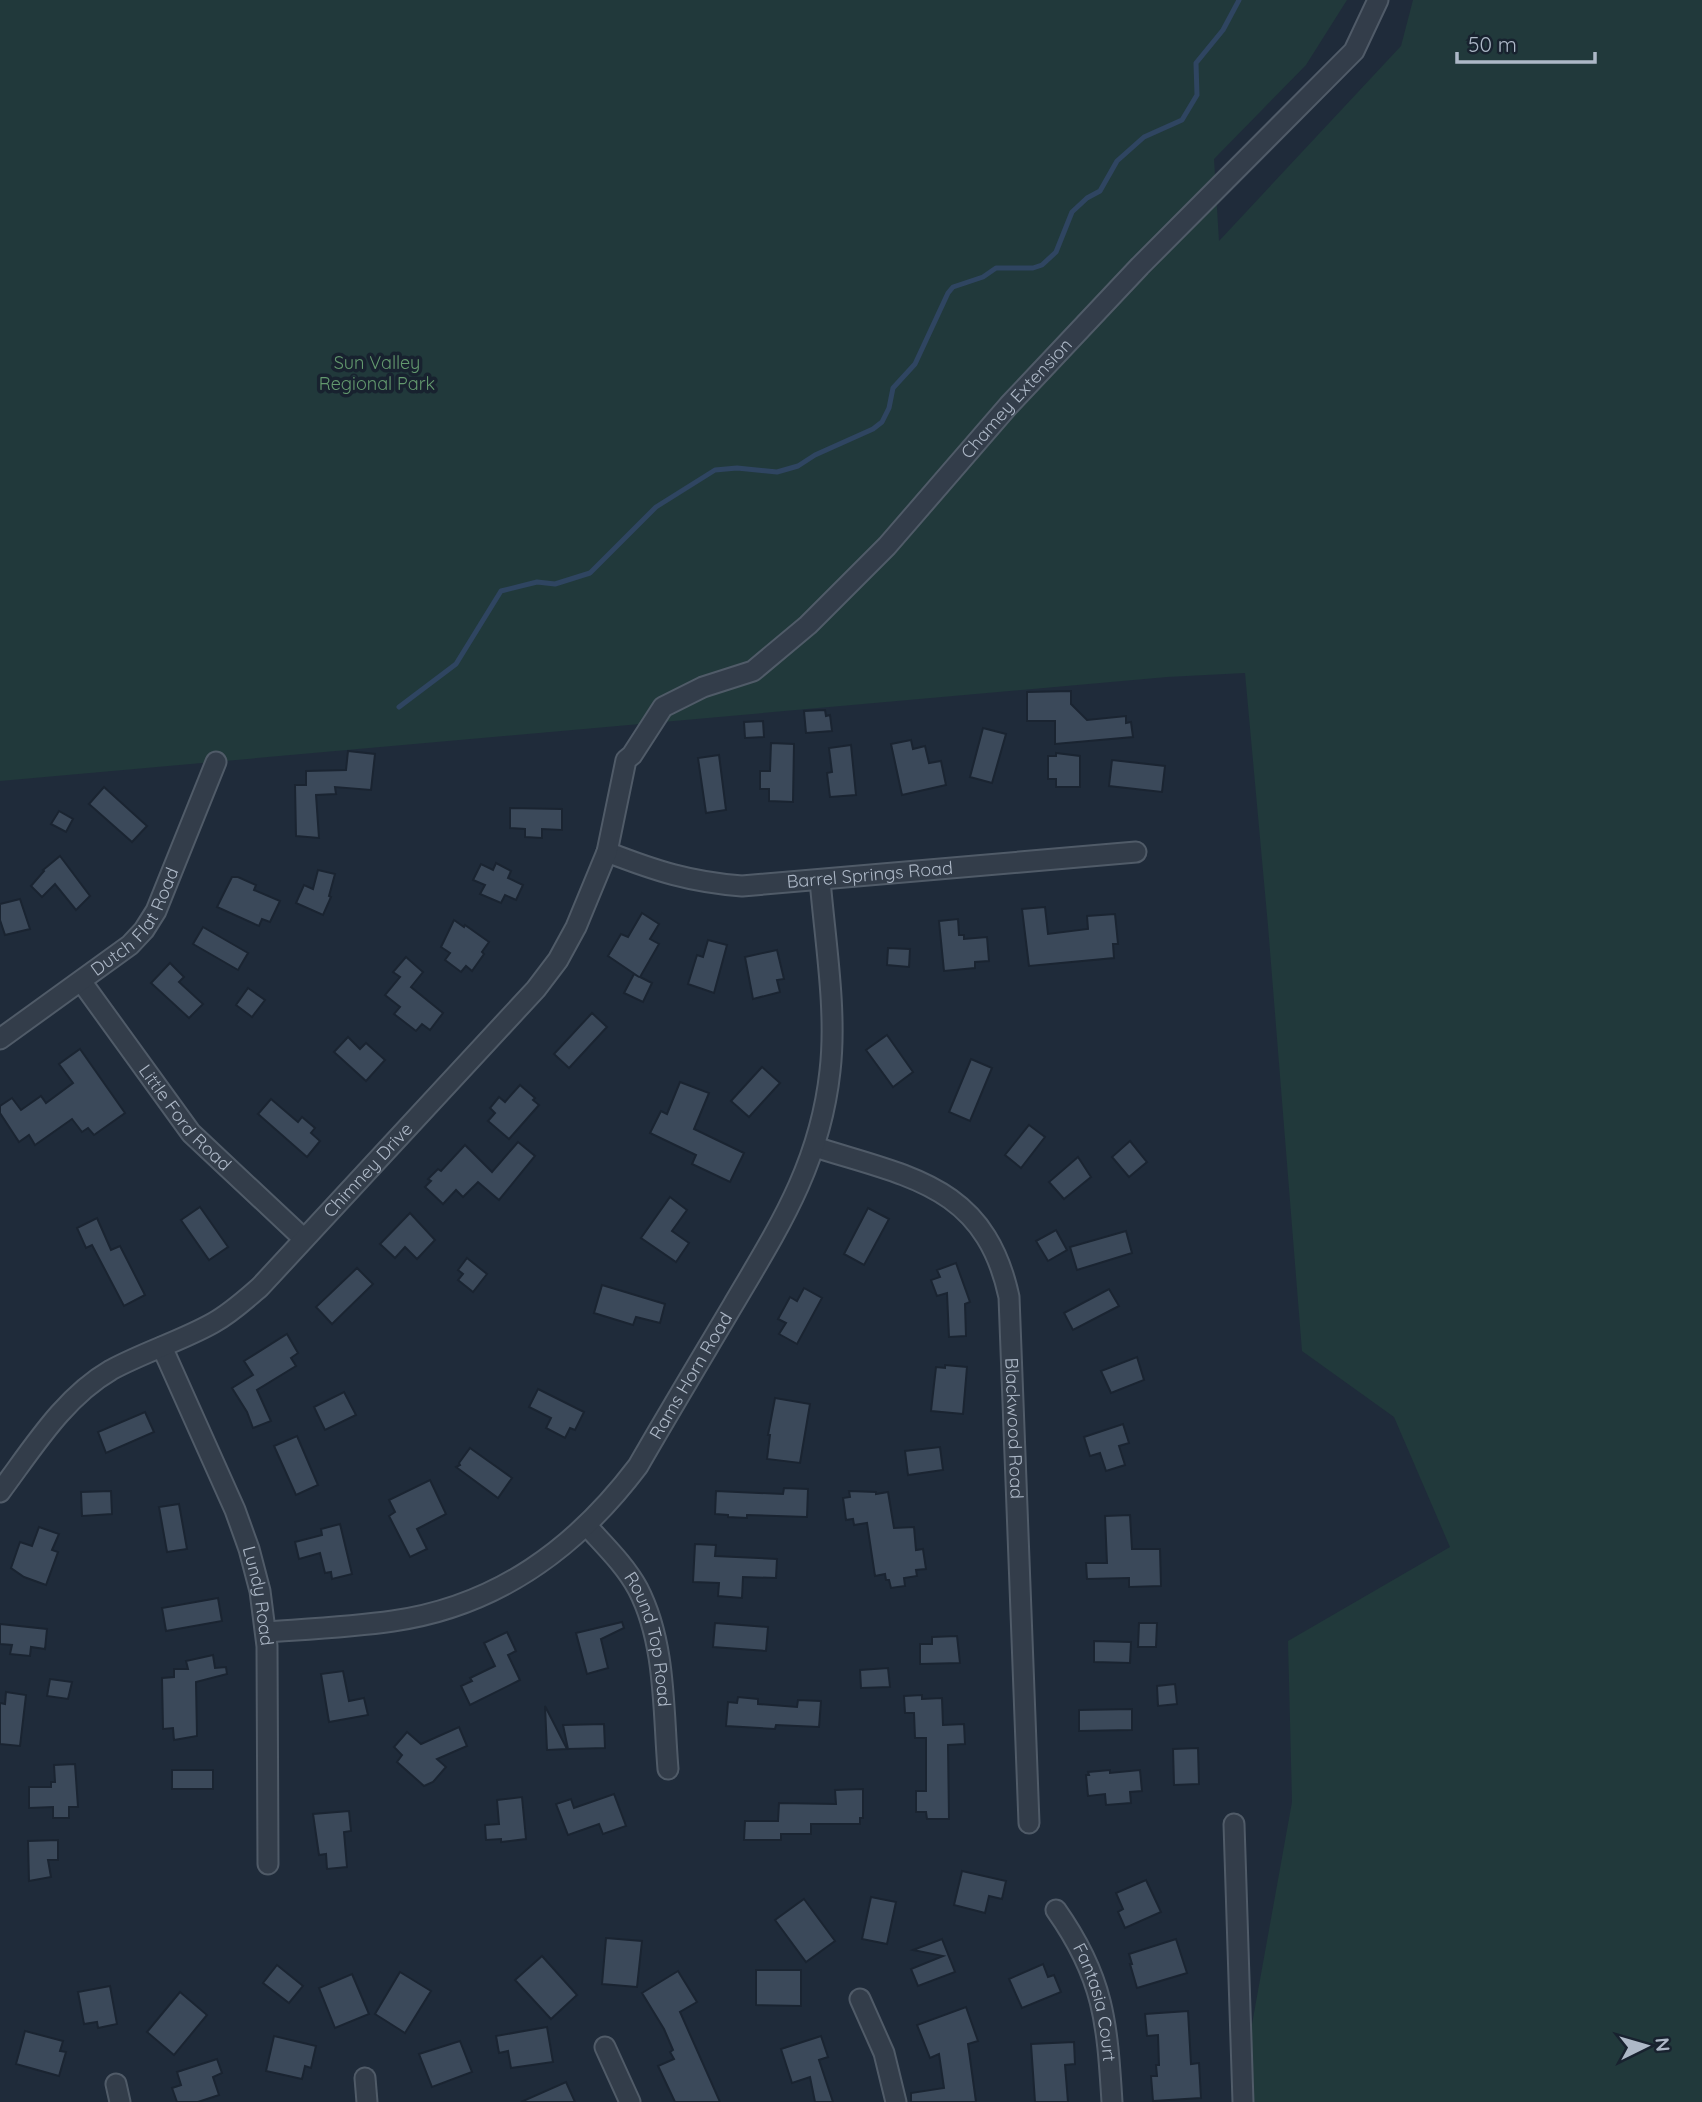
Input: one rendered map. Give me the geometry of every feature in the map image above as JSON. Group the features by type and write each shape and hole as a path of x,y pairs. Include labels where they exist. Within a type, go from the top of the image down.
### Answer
{"street":[{"name":"Chamey Extension","path":"626,760 663,707 703,687 753,671 808,625 887,546 1009,405 1130,276 1354,51 1378,0"},
{"name":"Chimney Drive","path":"0,1492 59,1414 86,1387 111,1370 213,1323 238,1306 304,1239 536,989 558,960 576,927 607,852 626,760"},
{"name":"Dutch Flat Road","path":"0,1040 130,945 144,930 156,911 216,762"},
{"name":"Barrel Springs Road","path":"607,852 672,876 706,883 742,886 1136,852"},
{"name":"Rams Horn Road","path":"266,1632 394,1620 435,1612 509,1583 544,1561 587,1526 638,1466 787,1213 815,1147 831,1069 832,1026 820,880"},
{"name":"Little Ford Road","path":"81,981 191,1133 304,1239"},
{"name":"Blackwood Road","path":"815,1147 918,1180 940,1191 961,1206 979,1225 994,1247 1004,1273 1009,1297 1029,1823"},
{"name":"Lundy Road","path":"162,1347 235,1510 260,1591 266,1632 268,1864"},
{"name":"Round Top Road","path":"587,1526 622,1564 649,1612 658,1657 668,1769"},
{"path":"1234,1824 1243,2102"},
{"name":"Fantasia Court","path":"1056,1910 1087,1961 1099,1993 1107,2028 1112,2102"},
{"path":"860,1999 884,2053 896,2102"},
{"path":"606,2047 630,2102"},
{"path":"365,2078 368,2102"}],"green space":[{"name":"Sun Valley Regional Park","path":"0,0 1347,0 1306,65 1214,159 1219,241 1401,46 1413,0 1702,0 1702,2102 1238,2102 1292,1802 1288,1641 1450,1547 1394,1417 1302,1351 1245,673 1167,677 0,781"}],"building":[{"path":"1071,691 1071,704 1087,720 1126,716 1126,723 1131,722 1133,737 1055,744 1055,721 1027,721 1027,692"},
{"path":"825,710 826,716 830,715 832,731 806,733 804,711"},
{"path":"763,721 764,737 745,738 744,722"},
{"path":"983,728 1006,734 992,783 970,777"},
{"path":"911,740 913,749 925,746 929,763 941,761 946,785 902,795 891,744"},
{"path":"771,743 794,744 793,802 769,801 769,789 760,789 760,771 770,771"},
{"path":"851,745 856,795 830,797 827,773 832,772 829,748"},
{"path":"348,751 375,754 371,790 335,787 336,794 316,795 319,838 296,836 295,785 306,785 306,771 346,770"},
{"path":"1056,753 1080,756 1080,787 1056,787 1056,779 1048,779 1048,756 1056,756"},
{"path":"719,755 726,810 706,813 698,758"},
{"path":"1112,760 1165,766 1162,792 1109,786"},
{"path":"104,787 147,826 132,842 89,804"},
{"path":"510,808 562,809 562,830 542,829 542,838 525,837 525,829 510,828"},
{"path":"59,811 73,819 66,832 51,824"},
{"path":"60,856 90,896 76,910 55,884 42,897 31,886 43,870"},
{"path":"496,863 511,871 508,878 523,885 516,900 505,895 501,903 480,894 485,885 473,880 481,864 493,870"},
{"path":"318,870 335,874 329,896 331,897 323,915 296,903 304,885 313,889"},
{"path":"232,877 256,885 254,890 280,901 270,922 262,919 259,926 217,907"},
{"path":"20,899 30,929 5,935 0,920 0,904"},
{"path":"1045,907 1048,934 1088,929 1087,916 1115,914 1118,944 1113,944 1114,958 1029,966 1022,909"},
{"path":"642,913 659,924 650,939 659,944 640,977 652,983 643,1002 624,993 634,974 639,977 608,956 621,934 628,937"},
{"path":"958,919 959,935 964,935 964,939 987,937 989,961 975,962 975,968 944,971 939,921"},
{"path":"454,920 489,942 472,971 466,966 461,972 445,960 450,953 441,947"},
{"path":"203,927 248,953 238,970 193,944"},
{"path":"708,940 727,945 714,993 688,984 697,955 703,957"},
{"path":"888,948 910,949 909,967 887,965"},
{"path":"777,950 784,979 777,980 780,992 753,999 745,957"},
{"path":"406,957 423,972 411,987 443,1013 430,1030 422,1024 416,1031 394,1014 400,1007 385,995 400,977 393,972"},
{"path":"170,963 184,977 179,982 203,1004 189,1018 151,983"},
{"path":"248,988 265,1000 252,1017 236,1005"},
{"path":"592,1013 607,1027 569,1068 554,1054"},
{"path":"887,1035 913,1072 893,1087 866,1050"},
{"path":"348,1037 360,1049 366,1043 385,1060 366,1081 334,1052"},
{"path":"80,1049 125,1113 94,1135 88,1128 82,1132 72,1119 35,1145 29,1135 19,1142 0,1113 0,1106 12,1098 21,1110 41,1096 46,1103 73,1083 59,1064"},
{"path":"971,1059 992,1068 970,1121 949,1112"},
{"path":"762,1067 780,1083 749,1117 731,1101"},
{"path":"680,1082 709,1093 694,1129 744,1153 730,1182 692,1164 696,1155 650,1133 661,1111 667,1114"},
{"path":"520,1085 539,1105 509,1139 488,1121 495,1113 490,1108 499,1097 505,1102"},
{"path":"271,1099 298,1122 302,1117 315,1128 311,1133 320,1141 307,1157 258,1114"},
{"path":"1029,1125 1045,1137 1021,1168 1005,1155"},
{"path":"1130,1141 1147,1162 1129,1177 1112,1157"},
{"path":"518,1142 535,1156 499,1200 478,1182 463,1197 456,1190 443,1204 425,1187 431,1181 428,1179 438,1169 441,1171 465,1145 492,1172"},
{"path":"1078,1157 1091,1177 1064,1199 1049,1182"},
{"path":"670,1197 687,1210 672,1231 689,1243 676,1262 641,1238"},
{"path":"200,1207 228,1247 209,1260 181,1220"},
{"path":"868,1208 889,1219 864,1265 844,1254"},
{"path":"410,1213 435,1240 417,1259 405,1247 395,1258 380,1244"},
{"path":"97,1218 111,1250 120,1246 145,1295 124,1306 92,1245 86,1248 77,1228"},
{"path":"1056,1230 1067,1250 1048,1261 1036,1241"},
{"path":"1126,1231 1132,1253 1077,1270 1070,1247"},
{"path":"467,1258 487,1274 473,1292 458,1280 463,1274 458,1270"},
{"path":"956,1263 970,1302 965,1304 966,1336 949,1337 947,1293 937,1296 931,1280 940,1277 937,1270"},
{"path":"357,1268 373,1284 332,1324 316,1307"},
{"path":"602,1285 665,1304 660,1323 636,1317 633,1325 594,1313"},
{"path":"804,1288 822,1298 797,1344 779,1334 786,1323 778,1319 790,1297 797,1301"},
{"path":"1109,1289 1119,1306 1073,1330 1064,1313"},
{"path":"287,1334 298,1353 291,1358 296,1366 257,1390 271,1421 253,1428 247,1412 232,1388 253,1375 244,1361"},
{"path":"1137,1357 1144,1380 1111,1393 1101,1371"},
{"path":"945,1365 967,1367 963,1414 931,1411 936,1367 945,1368"},
{"path":"538,1389 584,1412 575,1430 570,1428 565,1438 546,1428 551,1418 529,1407"},
{"path":"344,1392 356,1415 325,1430 314,1407"},
{"path":"775,1398 810,1404 800,1463 767,1459 768,1435"},
{"path":"145,1412 154,1432 106,1453 98,1432"},
{"path":"1123,1424 1129,1443 1119,1446 1125,1465 1106,1471 1100,1453 1090,1456 1084,1437"},
{"path":"297,1436 318,1485 296,1495 274,1446"},
{"path":"940,1447 943,1470 908,1475 905,1451"},
{"path":"470,1448 512,1478 498,1498 456,1467"},
{"path":"430,1480 446,1514 417,1529 427,1549 410,1557 389,1516 395,1512 389,1500"},
{"path":"784,1488 808,1489 807,1517 747,1515 747,1518 715,1514 716,1491 783,1494"},
{"path":"111,1491 112,1514 82,1516 81,1492"},
{"path":"849,1491 876,1494 888,1492 894,1528 914,1527 916,1550 923,1549 926,1569 916,1570 917,1576 904,1578 905,1586 891,1588 885,1574 875,1576 867,1523 854,1525 853,1519 846,1520 843,1498 850,1497"},
{"path":"179,1504 187,1549 167,1552 159,1507"},
{"path":"1130,1515 1132,1549 1160,1549 1161,1586 1129,1587 1129,1578 1087,1579 1086,1563 1107,1563 1105,1516"},
{"path":"340,1524 352,1574 332,1579 331,1572 325,1573 320,1553 299,1559 295,1542 322,1535 321,1529"},
{"path":"39,1527 59,1534 52,1550 58,1552 46,1585 24,1577 11,1568 20,1542 32,1546"},
{"path":"695,1544 716,1545 715,1556 777,1559 776,1578 743,1577 742,1598 718,1596 719,1583 693,1582"},
{"path":"218,1598 222,1621 166,1631 162,1608"},
{"path":"622,1622 624,1628 601,1639 608,1668 587,1674 576,1633"},
{"path":"715,1623 768,1627 766,1651 713,1647"},
{"path":"1139,1623 1157,1623 1156,1647 1138,1647"},
{"path":"0,1624 47,1629 45,1649 31,1647 30,1656 10,1654 12,1645 0,1644"},
{"path":"507,1632 516,1651 508,1655 520,1680 470,1705 461,1686 472,1681 470,1678 495,1666 484,1643"},
{"path":"957,1636 960,1663 920,1664 920,1644 932,1644 932,1637"},
{"path":"1094,1641 1131,1642 1130,1663 1094,1662"},
{"path":"213,1655 215,1668 226,1667 227,1674 196,1682 197,1736 174,1740 173,1728 163,1729 162,1678 174,1677 174,1669 188,1669 186,1661"},
{"path":"888,1668 890,1687 861,1688 860,1670"},
{"path":"343,1671 349,1701 364,1698 368,1715 329,1722 321,1674"},
{"path":"50,1679 72,1682 68,1699 47,1696"},
{"path":"1175,1684 1177,1704 1158,1706 1157,1686"},
{"path":"6,1692 26,1695 20,1746 0,1744 0,1703 5,1704"},
{"path":"922,1695 922,1699 942,1698 943,1725 964,1724 965,1744 948,1745 949,1819 927,1819 926,1812 916,1812 916,1791 926,1791 926,1738 915,1738 914,1713 905,1713 904,1696"},
{"path":"738,1697 758,1699 758,1704 797,1707 798,1700 821,1701 819,1727 776,1725 775,1729 726,1726 728,1702 737,1703"},
{"path":"545,1706 567,1749 547,1750"},
{"path":"1132,1709 1132,1730 1079,1731 1079,1710"},
{"path":"604,1724 605,1748 568,1749 563,1725"},
{"path":"459,1727 467,1746 437,1759 446,1767 433,1782 424,1786 397,1762 402,1755 394,1747 407,1732 421,1744"},
{"path":"1198,1748 1199,1784 1174,1785 1173,1749"},
{"path":"75,1764 78,1807 69,1807 69,1818 53,1818 53,1807 29,1808 29,1787 51,1787 51,1782 55,1782 54,1765"},
{"path":"172,1770 213,1770 213,1789 172,1789"},
{"path":"1110,1770 1110,1773 1140,1770 1142,1791 1130,1792 1131,1803 1106,1805 1105,1794 1088,1796 1088,1772"},
{"path":"863,1789 863,1818 860,1818 860,1824 811,1824 811,1834 781,1834 781,1840 744,1840 745,1821 778,1821 779,1803 836,1804 835,1790"},
{"path":"614,1794 626,1826 603,1834 599,1824 568,1835 556,1804 571,1799 574,1808"},
{"path":"522,1797 526,1839 501,1842 501,1839 486,1840 485,1825 499,1824 497,1800"},
{"path":"349,1811 351,1831 344,1832 347,1867 327,1869 326,1854 319,1855 313,1814"},
{"path":"58,1840 58,1860 48,1860 51,1877 29,1881 28,1841"},
{"path":"962,1871 1006,1881 1002,1899 989,1896 985,1913 954,1905"},
{"path":"1146,1880 1161,1912 1125,1928 1118,1912 1123,1909 1116,1893"},
{"path":"871,1897 896,1902 887,1944 862,1939"},
{"path":"804,1899 835,1941 806,1962 775,1920"},
{"path":"606,1938 642,1941 637,1987 602,1984"},
{"path":"942,1939 955,1972 918,1986 911,1969 943,1956 913,1950"},
{"path":"1176,1939 1187,1973 1137,1988 1129,1954"},
{"path":"542,1956 577,1995 551,2019 515,1980"},
{"path":"1043,1964 1048,1977 1054,1975 1061,1992 1022,2008 1009,1979"},
{"path":"277,1965 303,1986 289,2003 263,1983"},
{"path":"756,1970 801,1970 801,2006 756,2005"},
{"path":"678,1971 697,2002 680,2012 720,2102 675,2102 658,2066 674,2059 670,2052 673,2050 664,2029 642,1993"},
{"path":"400,1972 431,1991 405,2033 375,2014"},
{"path":"352,1974 369,2014 335,2028 319,1988"},
{"path":"110,1986 117,2024 98,2028 97,2022 84,2024 78,1992"},
{"path":"180,1992 207,2015 174,2055 147,2032"},
{"path":"966,2007 978,2041 968,2044 976,2102 911,2102 911,2093 944,2088 939,2054 930,2058 917,2025"},
{"path":"1188,2011 1191,2064 1199,2063 1201,2098 1153,2101 1151,2076 1157,2076 1156,2065 1159,2065 1158,2035 1147,2036 1145,2014"},
{"path":"547,2027 553,2062 511,2068 508,2051 499,2053 496,2036"},
{"path":"25,2031 63,2041 60,2051 66,2052 59,2076 16,2064"},
{"path":"274,2036 316,2046 311,2068 305,2066 302,2079 266,2071"},
{"path":"821,2036 828,2057 819,2060 833,2102 815,2102 810,2077 792,2083 781,2049"},
{"path":"460,2041 472,2072 432,2087 419,2054"},
{"path":"1074,2042 1075,2064 1065,2065 1068,2102 1035,2102 1031,2044"},
{"path":"217,2059 222,2073 213,2077 219,2095 198,2102 177,2102 172,2088 181,2085 177,2072"},
{"path":"566,2082 575,2102 521,2102"}],"waterway":[{"path":"399,707 456,664 501,591 537,582 555,584 590,573 656,507 715,470 737,468 777,472 798,466 882,422 889,408 893,388 915,364 953,287 983,277 996,268 1033,268 1042,265 1056,252 1072,212 1087,198 1100,191 1117,161 1144,137 1182,120 1197,95 1196,63 1223,30 1239,0"}]}
